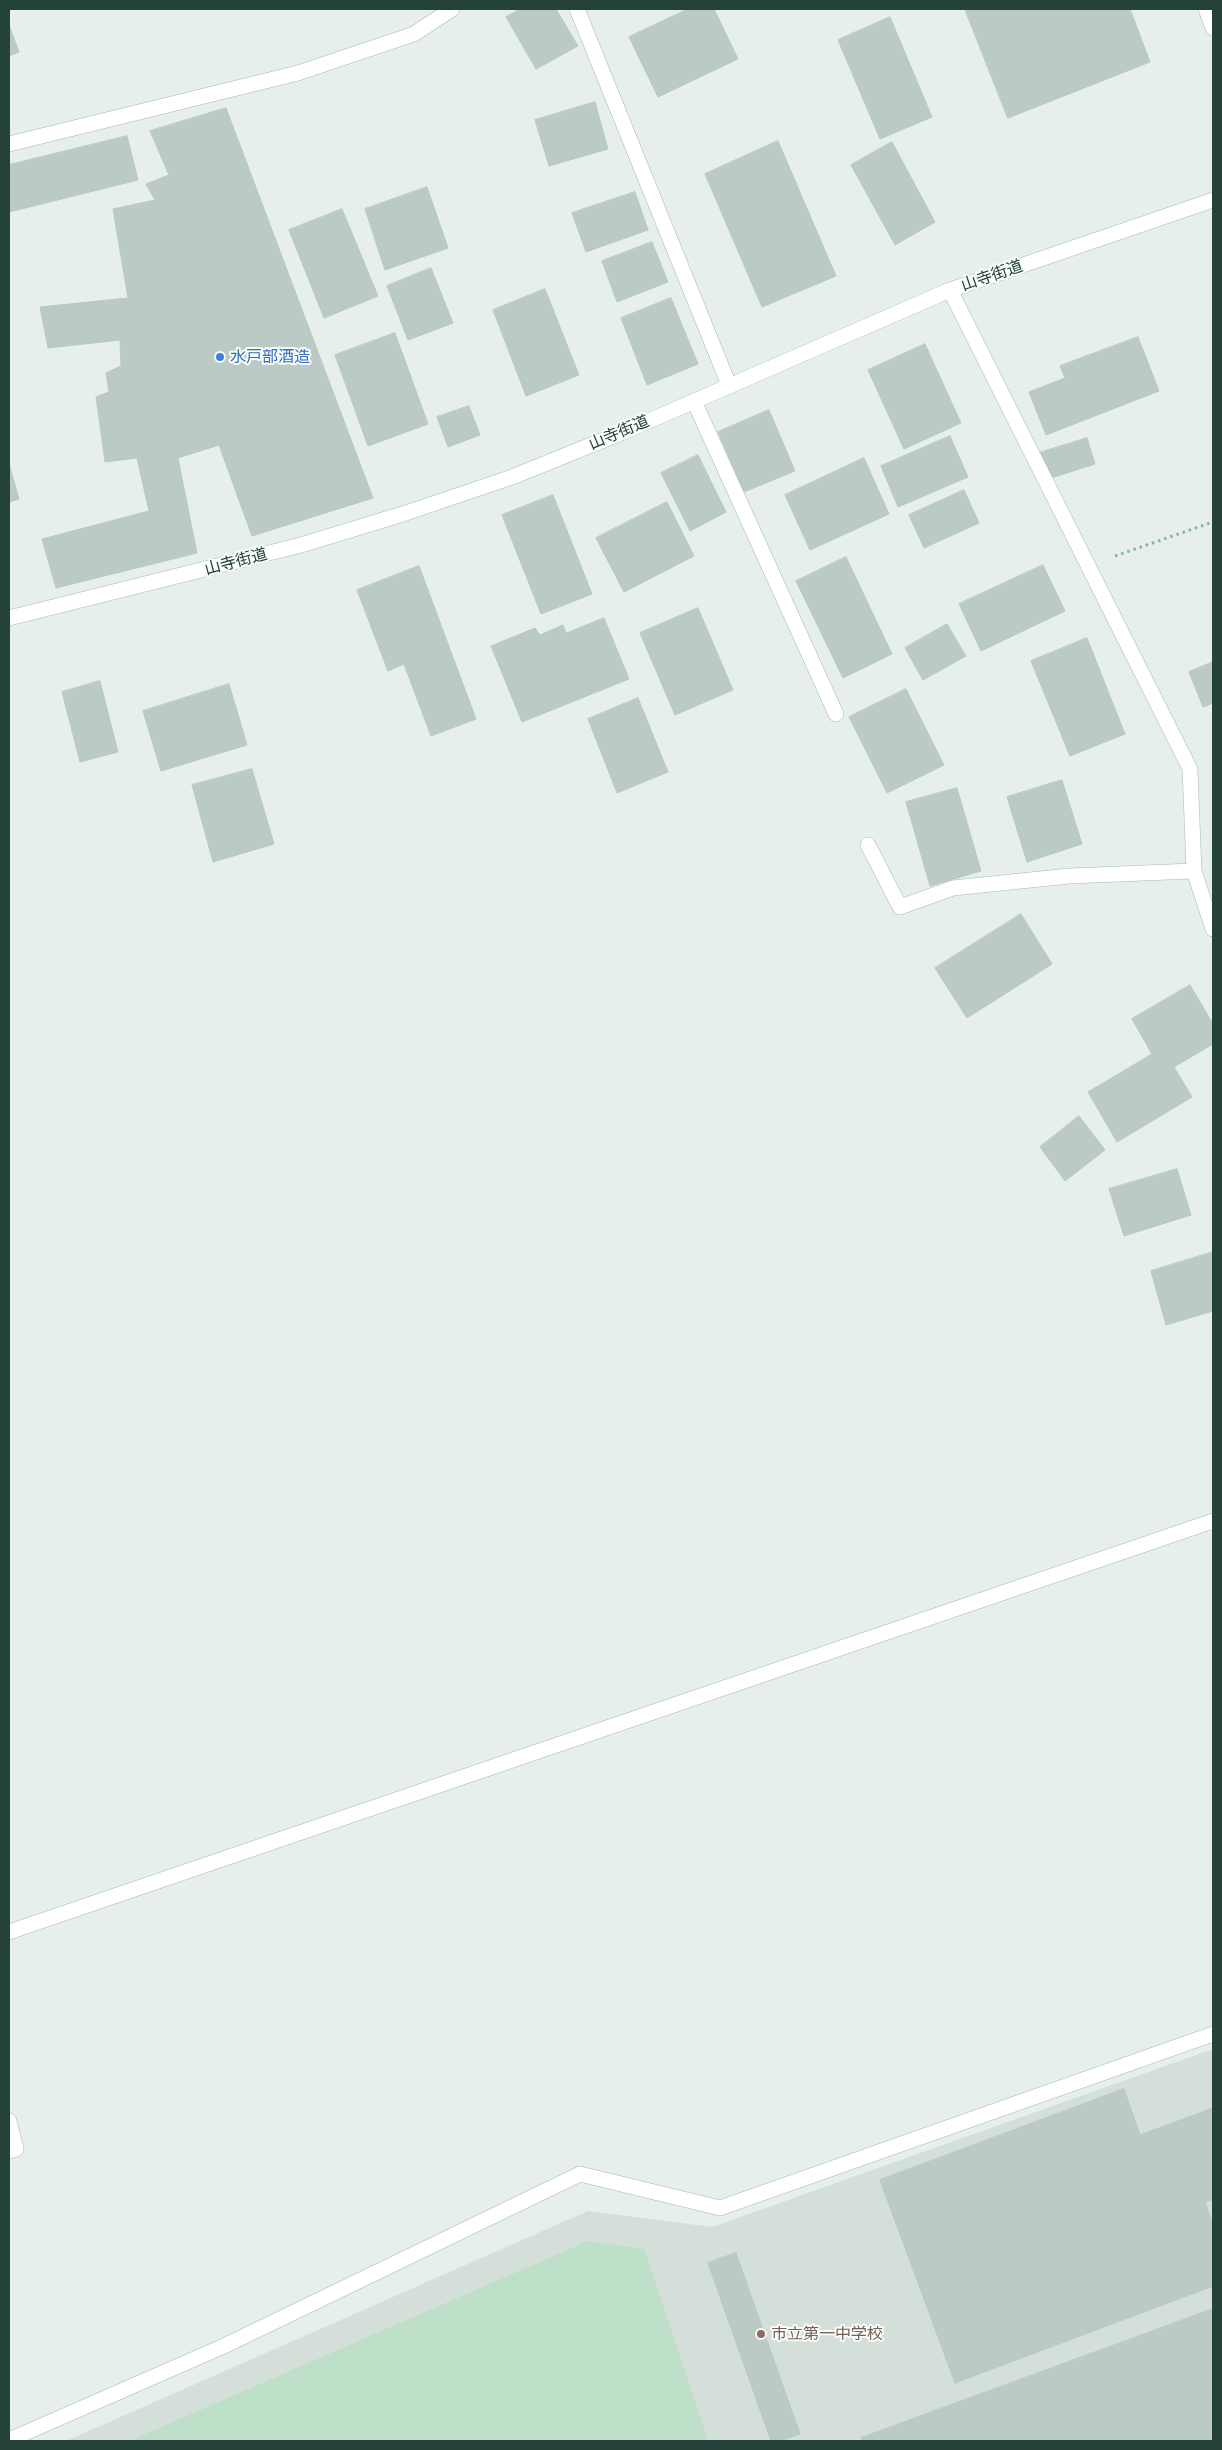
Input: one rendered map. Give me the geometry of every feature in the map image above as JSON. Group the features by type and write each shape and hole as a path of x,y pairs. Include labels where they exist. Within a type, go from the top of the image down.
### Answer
{"main road":[{"path":"9,144 298,73 414,34 452,9"},
{"path":"577,9 729,386"},
{"path":"1206,9 1213,28"},
{"name":"山寺街道","path":"9,618 301,545 406,513 512,477 694,401 950,290 1213,200"},
{"path":"950,290 1190,769 1194,871 1213,928"},
{"path":"694,401 836,714"},
{"path":"868,845 900,907 953,888 1069,876 1194,871"},
{"path":"9,1932 1213,1521"},
{"path":"9,2440 224,2346 580,2174 720,2208 1213,2034"},
{"path":"9,2121 16,2149 9,2151"}],"path":[{"path":"1087,566 1213,522"}],"shaded area":[{"name":"市立第一中学校","path":"1213,2049 1213,2441 66,2441 588,2211 712,2227"}],"green space":[{"path":"588,2241 644,2249 708,2441 129,2441"}],"building":[{"path":"521,9 556,9 578,46 536,69 506,17"},
{"path":"688,9 714,9 738,59 658,97 629,37"},
{"path":"965,9 1130,9 1150,62 1008,118"},
{"path":"890,17 932,117 880,139 838,40"},
{"path":"9,25 19,52 9,56"},
{"path":"595,102 608,149 549,166 535,120"},
{"name":"水戸部酒造","path":"226,108 373,498 252,536 219,445 178,458 197,553 56,588 42,539 149,511 137,458 105,462 96,397 109,392 106,373 121,366 120,340 48,348 40,307 128,298 113,209 155,200 146,184 169,175 150,131"},
{"path":"127,136 138,180 9,212 9,165"},
{"path":"778,141 836,276 762,307 705,174"},
{"path":"892,142 935,222 895,245 851,165"},
{"path":"427,187 448,248 385,270 365,209"},
{"path":"635,192 648,230 586,252 572,213"},
{"path":"342,209 378,296 324,318 289,230"},
{"path":"652,242 668,282 617,302 602,261"},
{"path":"431,268 453,323 408,340 387,286"},
{"path":"545,289 579,375 526,396 493,310"},
{"path":"671,298 698,364 647,385 621,318"},
{"path":"395,333 428,424 368,446 335,355"},
{"path":"1138,337 1159,391 1046,435 1029,392 1065,378 1060,366"},
{"path":"925,344 961,423 904,449 868,370"},
{"path":"469,406 480,435 448,447 437,417"},
{"path":"769,410 795,471 744,492 718,432"},
{"path":"950,436 968,477 898,507 881,466"},
{"path":"1087,438 1095,464 1048,479 1039,453"},
{"path":"698,455 726,512 690,531 661,473"},
{"path":"864,458 889,514 810,550 785,495"},
{"path":"9,464 19,499 9,502"},
{"path":"964,490 979,523 924,548 909,515"},
{"path":"553,495 592,594 541,614 502,515"},
{"path":"667,502 694,556 624,592 596,538"},
{"path":"846,557 892,654 843,678 796,581"},
{"path":"1043,565 1065,611 981,651 959,604"},
{"path":"419,566 476,719 431,736 404,664 388,671 357,590"},
{"path":"698,608 733,690 675,715 640,633"},
{"path":"604,618 629,679 522,722 491,646 535,628 540,635 563,625 566,633"},
{"path":"947,624 966,656 923,680 905,648"},
{"path":"1087,638 1125,734 1070,756 1031,661"},
{"path":"1213,662 1213,703 1203,707 1189,672"},
{"path":"100,681 118,752 80,762 62,692"},
{"path":"229,684 247,745 161,771 143,711"},
{"path":"906,689 944,765 887,793 849,717"},
{"path":"638,698 668,772 617,793 588,719"},
{"path":"252,769 274,844 213,862 192,785"},
{"path":"1062,780 1082,844 1027,862 1007,797"},
{"path":"957,788 981,871 930,886 906,802"},
{"path":"1021,914 1052,964 967,1018 935,968"},
{"path":"1190,985 1213,1024 1213,1044 1174,1067 1192,1097 1117,1142 1088,1092 1152,1054 1132,1019"},
{"path":"1079,1116 1105,1150 1065,1181 1040,1147"},
{"path":"1177,1169 1191,1215 1124,1236 1109,1189"},
{"path":"1213,1252 1213,1311 1166,1325 1151,1271"},
{"path":"1124,2089 1140,2135 1213,2108 1213,2199 1205,2202 1213,2225 1213,2286 955,2383 880,2180"},
{"path":"736,2253 800,2434 780,2441 771,2441 708,2263"},
{"path":"1213,2309 1213,2441 862,2441 861,2438"}],"place":[{"name":"水戸部酒造","path":"220,357"},
{"name":"市立第一中学校","path":"761,2334"}]}
